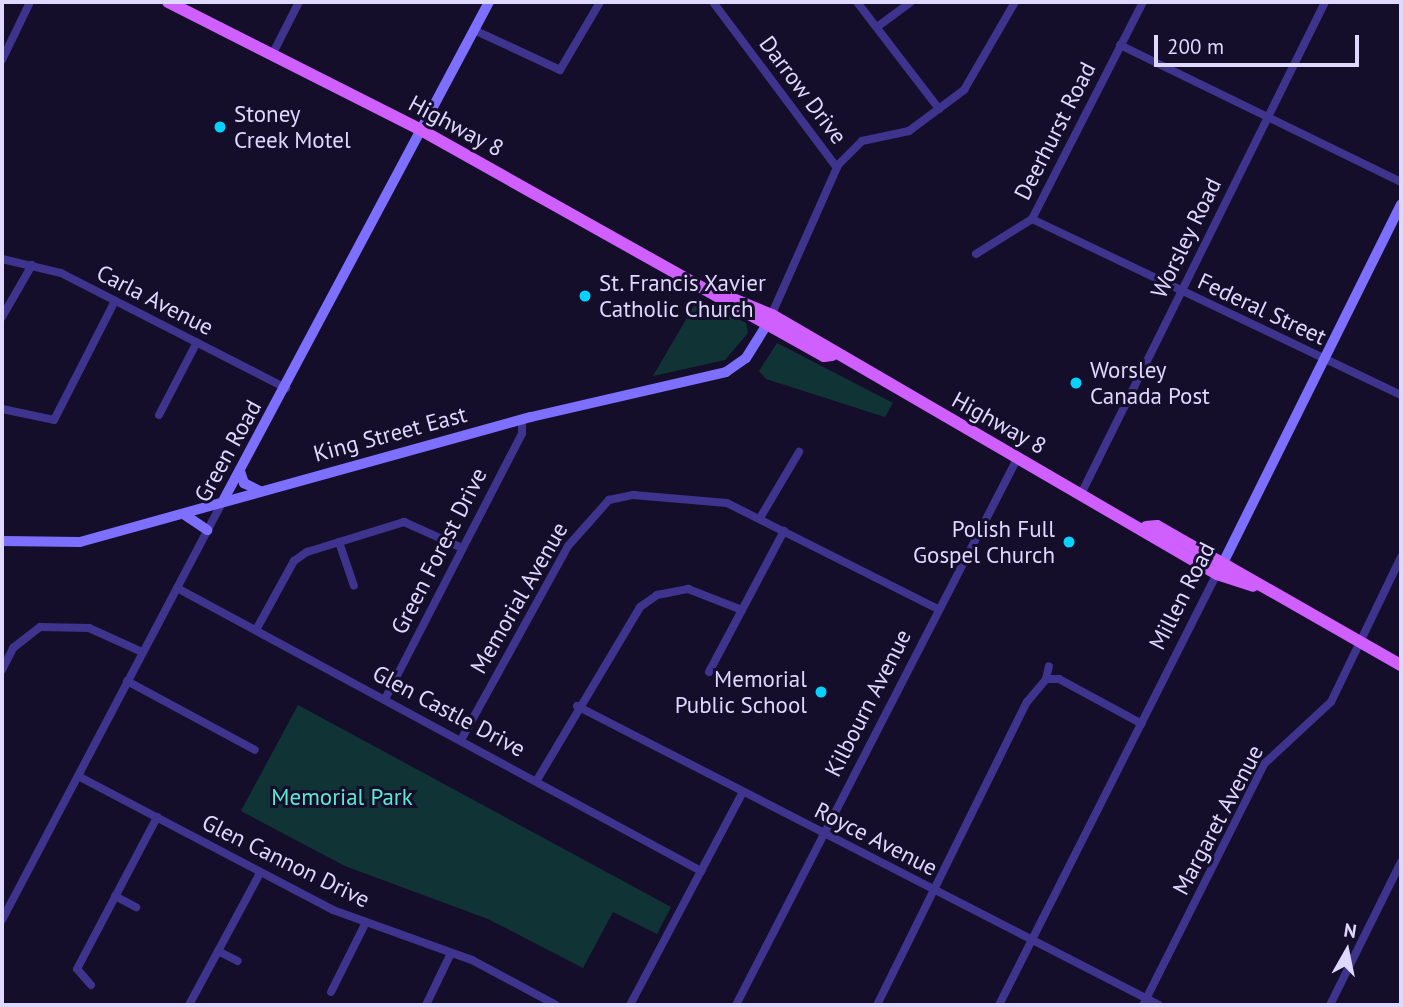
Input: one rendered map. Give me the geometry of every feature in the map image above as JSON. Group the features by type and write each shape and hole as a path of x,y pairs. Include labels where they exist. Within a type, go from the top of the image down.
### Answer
{"main road":[{"name":"Highway 8","path":"168,2 421,130 1253,586 1401,664"}],"street":[{"path":"2,60 30,2"},
{"path":"272,55 299,2"},
{"name":"Green Road","path":"2,920 489,2"},
{"path":"474,30 561,70 600,2"},
{"name":"Darrow Drive","path":"713,2 837,168"},
{"path":"857,2 939,109"},
{"path":"877,27 911,2"},
{"path":"770,320 837,168 862,141 909,131 975,78 1014,2"},
{"name":"Deerhurst Road","path":"976,254 1032,219 1143,2"},
{"name":"Worsley Road","path":"1082,492 1325,2"},
{"path":"1121,45 1401,182"},
{"name":"Millen Road","path":"999,1005 1401,205"},
{"name":"Federal Street","path":"1032,219 1180,292 1401,395"},
{"name":"Carla Avenue","path":"2,259 32,265 115,302 286,388"},
{"path":"2,317 32,265"},
{"path":"2,409 54,420 115,302"},
{"name":"King Street East","path":"2,541 80,542 522,420 726,372 746,358 770,320"},
{"path":"159,415 197,342"},
{"name":"Green Forest Drive","path":"385,699 522,433 522,420"},
{"path":"760,518 799,452"},
{"name":"Kilbourn Avenue","path":"736,1005 1018,457"},
{"path":"240,471 244,483 260,491"},
{"name":"Memorial Avenue","path":"461,740 593,511 633,495 727,503 938,609"},
{"path":"182,514 202,521 207,530"},
{"path":"256,630 295,561 340,542 409,522 462,548"},
{"path":"709,672 784,531"},
{"path":"340,542 354,586"},
{"name":"Margaret Avenue","path":"1145,1002 1264,764 1331,702 1401,557"},
{"name":"Glen Castle Drive","path":"177,588 537,780 701,871"},
{"path":"537,780 577,706 633,614 657,595 698,591 742,610"},
{"path":"2,670 13,649 40,627 89,628 142,652"},
{"path":"877,1005 1027,702 1046,679 1049,666"},
{"path":"1046,679 1059,679 1142,724"},
{"path":"127,681 255,750"},
{"name":"Royce Avenue","path":"577,706 1032,940 1145,1002 1158,1005"},
{"name":"Glen Cannon Drive","path":"78,776 260,873 366,922 451,953 556,1005"},
{"path":"630,1005 743,792"},
{"path":"91,985 77,969 157,817"},
{"path":"1330,1005 1401,862"},
{"path":"189,1005 260,873"},
{"path":"115,896 136,907"},
{"path":"331,992 366,922"},
{"path":"218,951 238,961"},
{"path":"426,1005 451,953"}],"green space":[{"path":"698,299 746,323 748,333 725,360 653,376"},
{"path":"777,343 893,403 885,417 766,379 759,371"},
{"name":"Memorial Park","path":"298,705 671,907 657,934 613,912 583,968 488,919 345,866 241,811"}],"place":[{"name":"Stoney Creek Motel","path":"220,127"},
{"name":"St. Francis Xavier Catholic Church","path":"585,296"},
{"name":"Worsley Canada Post","path":"1076,383"},
{"name":"Polish Full Gospel Church","path":"1069,542"},
{"name":"Memorial Public School","path":"821,692"}]}
